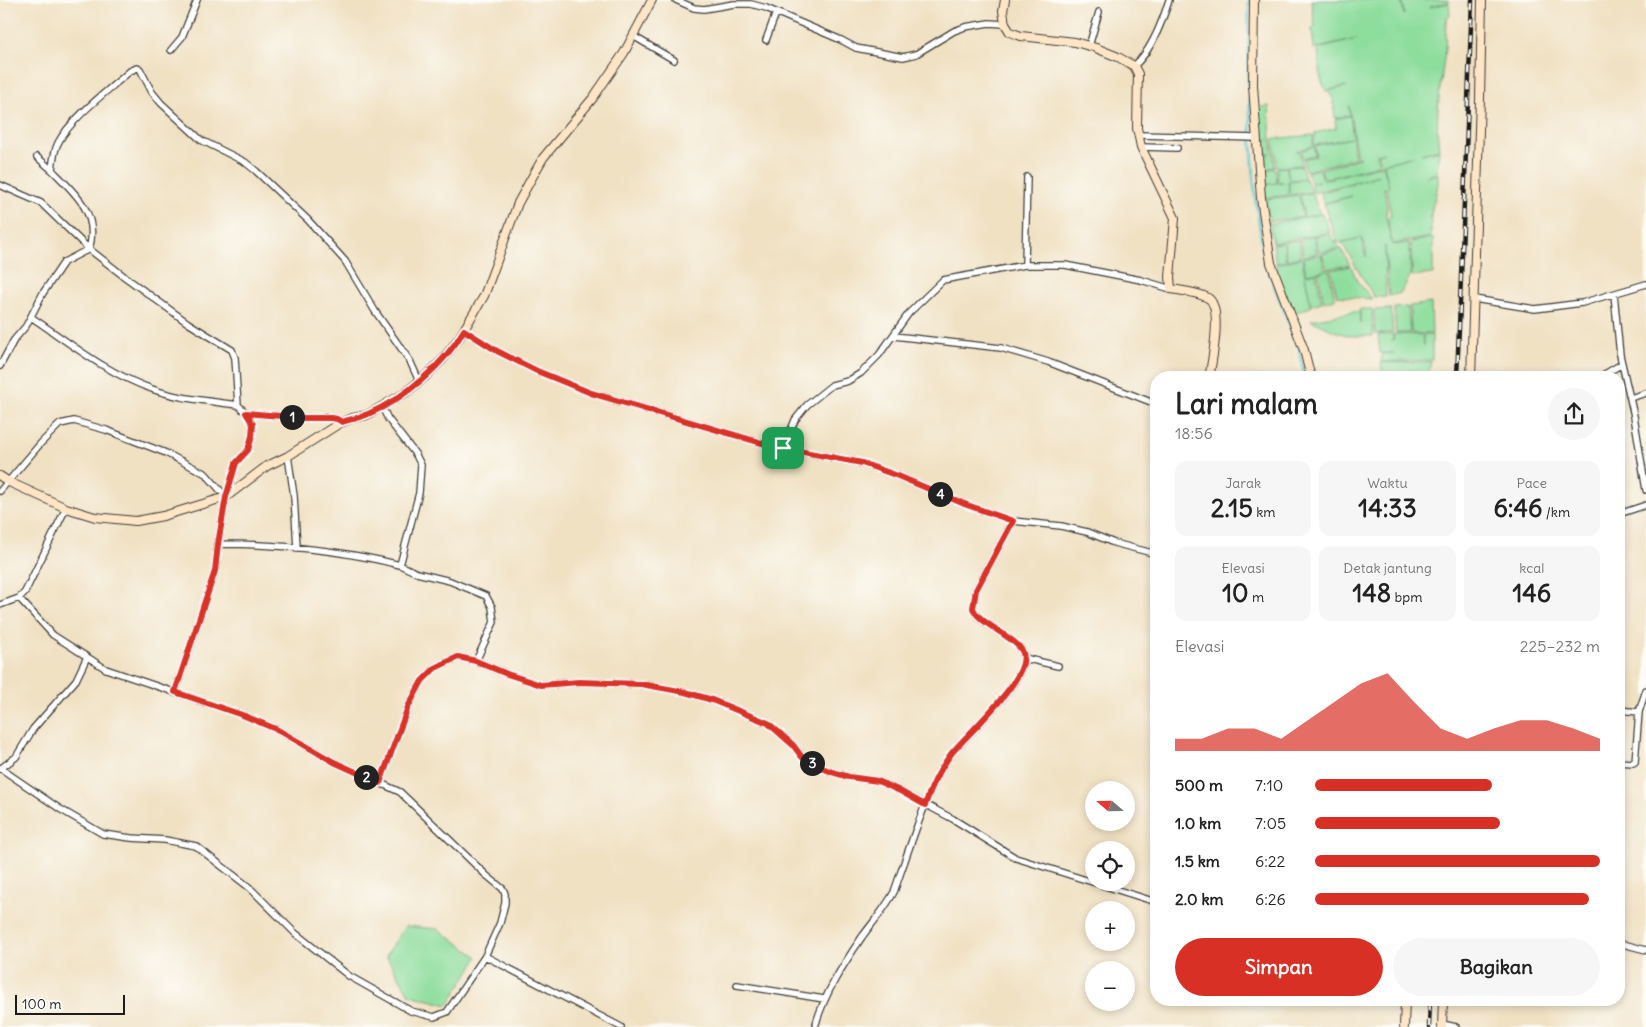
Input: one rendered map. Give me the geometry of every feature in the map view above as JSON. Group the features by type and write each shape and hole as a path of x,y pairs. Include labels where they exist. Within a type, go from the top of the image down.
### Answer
{"street":[{"path":"171,50 182,37 197,0"},
{"path":"0,476 66,508 95,517 136,521 182,511 226,497 267,466 288,456 342,422 367,415 382,407 419,381 443,359 464,330 484,296 518,202 530,180 543,158 593,98 624,53 652,0"},
{"path":"676,0 694,8 714,9 734,4 751,4 837,38 856,48 903,57 916,54 965,26 989,23 1005,24"},
{"path":"1005,0 1003,10 1005,24 1010,32 1021,36 1075,42 1089,46 1134,66 1138,74 1137,128 1141,147 1175,218 1170,289"},
{"path":"1134,66 1141,60 1150,46 1169,0"},
{"path":"1254,0 1253,139 1260,198 1271,263 1304,350 1309,371"},
{"path":"1471,371 1482,0"},
{"path":"1089,46 1100,12"},
{"path":"766,40 776,13"},
{"path":"633,36 674,60"},
{"path":"52,170 54,152 59,141 78,118 130,71 139,68 152,92 176,118 201,140 245,162 324,237 345,261 375,311 410,361 419,381"},
{"path":"1139,135 1253,139"},
{"path":"1141,147 1178,148"},
{"path":"0,366 14,340 26,326 43,293 64,262 89,249 92,239 92,229 82,202 37,156"},
{"path":"1026,264 1027,177"},
{"path":"0,185 41,203 89,249 165,307 232,350 235,358 238,405"},
{"path":"783,448 795,420 807,405 832,386 848,381 861,373 880,354 909,313 943,280 1026,264 1065,265 1149,282 1208,298 1213,303 1216,314 1215,340 1210,371"},
{"path":"1474,299 1535,309 1582,303 1646,284"},
{"path":"1614,294 1624,371"},
{"path":"31,317 90,359 151,389 184,397 238,405 253,424 248,450 236,463 226,497 210,592 175,692"},
{"path":"464,330 505,355 537,371 591,393 685,422 783,448 862,463 967,505 1013,521 1061,526 1087,532 1114,543 1150,552"},
{"path":"894,336 1001,348 1048,362 1150,402"},
{"path":"1610,371 1622,364"},
{"path":"1625,377 1646,490"},
{"path":"1630,398 1646,393"},
{"path":"382,407 388,419 416,455 421,465 420,493 400,565"},
{"path":"246,413 305,418 332,418 342,422"},
{"path":"0,491 60,424 74,421 106,430 166,453 206,474 226,497"},
{"path":"288,456 294,496 297,548"},
{"path":"1625,512 1646,505"},
{"path":"0,605 19,598 25,592 66,508"},
{"path":"815,1027 824,999 863,936 887,905 894,892 932,786 951,754 1006,694 1022,666 1023,651 1002,633 978,617 973,608 976,590 1013,521"},
{"path":"218,544 297,548 370,558 400,565 417,573 450,581 486,596 492,607 494,622 476,661"},
{"path":"19,598 53,635 106,669 245,716 278,730 334,762 400,792 503,890 505,902 500,923 485,956 447,1012 434,1017 411,1011 349,976 295,933 250,888 196,846 165,840 103,834 60,809 0,769 16,757 33,730 76,680 86,657"},
{"path":"380,783 408,707 422,681 435,668 458,657 476,661 541,685 579,682 641,684 685,692 712,700 768,723 793,745 802,757 817,766 849,777 878,781 900,791 952,819 1016,858 1150,900"},
{"path":"1024,658 1058,666"},
{"path":"1625,762 1635,762 1639,712 1646,690"},
{"path":"1625,711 1639,712"},
{"path":"1625,945 1646,950"},
{"path":"485,956 621,1027"},
{"path":"737,985 824,999"},
{"path":"1404,1027 1405,1006"},
{"path":"1443,1006 1442,1026 1456,1027"}],"green space":[{"path":"1311,0 1401,0 1404,15 1402,0 1449,0 1449,2 1430,7 1449,3 1450,16 1447,17 1446,21 1438,111 1439,149 1421,154 1439,150 1437,173 1426,177 1438,174 1431,212 1431,237 1393,244 1389,231 1392,245 1409,243 1411,274 1401,293 1389,296 1385,246 1386,297 1374,297 1342,243 1361,238 1337,243 1324,204 1352,196 1324,203 1320,193 1379,175 1314,193 1311,183 1319,181 1311,182 1307,172 1320,169 1323,180 1383,165 1389,187 1384,164 1414,156 1381,164 1378,154 1384,152 1377,154 1379,165 1324,179 1321,169 1360,158 1357,158 1349,106 1350,115 1335,118 1333,99 1328,91 1347,86 1326,91 1321,79 1318,49 1357,39 1314,49 1312,28 1315,27","holes":["1384,188 1386,188 1391,216 1388,217 1389,231 1386,217 1387,207","1361,238 1366,249 1366,257"]},
{"path":"1269,106 1275,167 1262,169 1261,155 1270,154 1261,153 1261,140 1269,139 1259,139 1257,108"},
{"path":"1350,116 1355,158 1306,171 1303,159 1316,156 1315,146 1351,138 1314,145 1315,133 1336,128 1335,119"},
{"path":"1313,135 1313,146 1296,151 1299,151 1302,165 1286,166 1289,179 1287,167 1302,166 1305,178 1288,181 1289,193 1289,181 1306,179 1312,192 1265,198 1264,185 1283,182 1278,182 1277,168 1286,167 1277,167 1273,139"},
{"path":"1314,146 1315,155 1302,158 1301,151"},
{"path":"1275,168 1277,183 1264,185 1262,171"},
{"path":"1312,193 1320,214 1304,217 1300,195"},
{"path":"1299,195 1303,217 1269,221 1266,199"},
{"path":"1322,214 1330,232 1273,243 1269,224"},
{"path":"1330,234 1339,248 1319,253 1315,236"},
{"path":"1314,236 1317,253 1303,257 1301,239"},
{"path":"1433,238 1433,274 1412,276 1411,242"},
{"path":"1299,240 1301,257 1287,260 1284,244 1286,261 1276,263 1273,244"},
{"path":"1341,249 1350,265 1327,269 1322,254"},
{"path":"1321,254 1325,270 1329,270 1335,299 1324,302 1318,273 1324,271 1306,274 1303,258"},
{"path":"1302,258 1311,307 1293,313 1279,281 1276,264"},
{"path":"1351,266 1357,281 1372,299 1337,296 1331,270"},
{"path":"1316,273 1322,302 1311,305 1305,275"},
{"path":"1431,303 1432,334 1411,333 1410,306"},
{"path":"1408,307 1410,333 1396,333 1394,308"},
{"path":"1360,309 1372,309 1373,336 1350,336 1311,320 1359,311 1360,324"},
{"path":"1391,309 1393,332 1375,334 1374,310"},
{"path":"1393,334 1393,341 1394,334 1422,335 1423,346 1423,335 1432,335 1432,360 1381,362 1382,354 1395,353 1380,353 1378,335"},
{"path":"1431,362 1429,371 1382,371 1381,363"},
{"path":"405,926 438,929 478,957 448,1005 410,995 386,956"}],"waterway":[{"path":"1249,0 1248,81 1255,197 1265,262 1299,349 1304,371"}],"railway":[{"path":"1457,371 1472,0"},
{"path":"1429,1027 1430,1006"}],"route":[{"path":"464,330 497,351 537,371 591,393 676,419 783,448 862,463 967,505 1013,521 976,590 972,604 974,612 978,617 1002,633 1023,651 1022,666 1006,694 951,754 932,786 925,805 878,781 849,777 817,766 802,757 793,745 768,723 742,714 712,700 685,692 641,684 579,682 541,685 476,661 458,657 435,668 422,681 408,707 380,783 334,762 278,730 245,716 175,692 210,592 215,571 223,508 236,463 248,450 252,436 253,424 246,413 305,418 332,418 342,422 367,415 405,392 426,376 443,359 464,330"}]}
